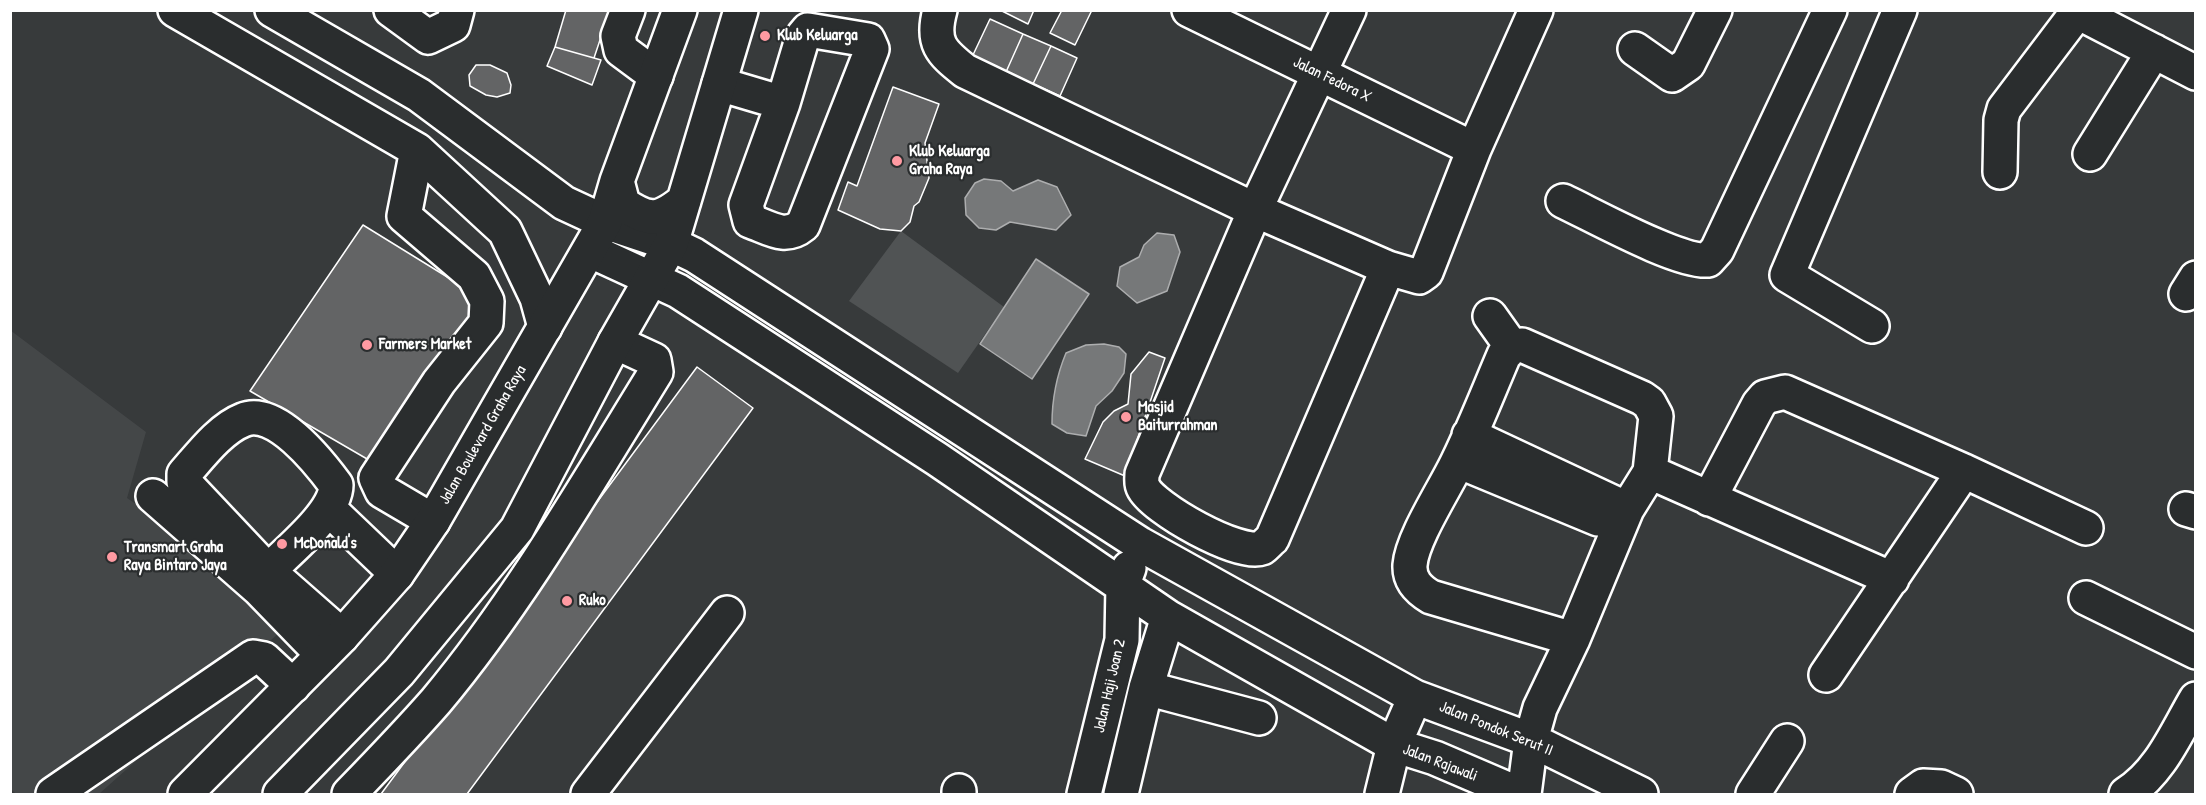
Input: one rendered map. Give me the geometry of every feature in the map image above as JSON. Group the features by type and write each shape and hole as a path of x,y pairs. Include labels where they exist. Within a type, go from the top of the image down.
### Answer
{"street":[{"path":"175,10 264,64 417,150 505,231 537,297 545,327"},
{"path":"391,10 428,37 455,18"},
{"path":"628,10 618,36 621,50 656,76"},
{"name":"Jalan Boulevard Graha Raya","path":"185,795 333,645 397,574 433,521 591,251 605,222 617,181 680,10"},
{"path":"280,795 399,672 518,529 615,342 671,244 741,10"},
{"path":"940,10 936,24 937,40 945,55 965,71 1255,210 1388,268 1419,278 1426,273 1474,149 1534,11"},
{"name":"Jalan Fedora X","path":"1189,10 1474,149"},
{"path":"1349,10 1255,210 1142,474 1142,486 1150,498 1191,526 1245,549 1261,548 1272,538 1388,268"},
{"path":"1635,48 1672,75 1688,64 1715,10"},
{"path":"1563,201 1676,254 1698,261 1708,260 1717,250 1830,10"},
{"path":"1872,326 1787,275 1900,10"},
{"path":"2000,172 2001,120 2004,109 2077,11 2196,73"},
{"path":"264,64 279,14"},
{"name":"Jalan Pondok Serut II","path":"279,14 419,95 564,203 605,222 671,244 694,255 1140,544 1415,697 1531,740 1641,795"},
{"path":"808,30 868,40 872,49 870,58 803,225 795,232 785,234 750,221 746,205 779,113 803,36 808,30"},
{"path":"2091,154 2154,51"},
{"path":"716,96 779,113"},
{"path":"417,150 404,216 474,276 487,301 486,323 439,382 376,478 382,491 433,521"},
{"path":"617,181 623,204 642,217 665,216 684,201"},
{"name":"Jalan Rajawali","path":"591,251 678,291 1168,616 1394,746 1435,758 1519,795"},
{"path":"1490,316 1512,347"},
{"path":"349,795 436,700 546,549 656,372 654,360 615,342"},
{"path":"1524,795 1531,740 1540,708 1573,639 1623,519 1650,472 1656,416 1649,403 1522,345 1512,347 1504,355 1464,448 1415,547 1410,566 1412,581 1420,591 1431,597 1573,639"},
{"path":"1709,499 1759,404 1765,397 1785,392 2086,528"},
{"path":"268,571 329,509 336,495 336,485 294,438 273,421 255,417 242,420 198,458 184,474 184,482 268,571 333,645"},
{"path":"1464,448 1623,519"},
{"path":"1826,675 1964,471"},
{"path":"1650,472 1892,579"},
{"path":"153,496 259,589 333,645"},
{"path":"329,509 397,574"},
{"name":"Jalan Haji Joan 2","path":"1084,795 1122,640 1123,584 1140,544"},
{"path":"2086,598 2196,652"},
{"path":"588,795 727,613"},
{"path":"1121,795 1146,688 1168,616"},
{"path":"53,795 253,657 264,659 293,686"},
{"path":"399,672 436,700"},
{"path":"1146,688 1259,718"},
{"path":"1382,795 1394,746 1415,697"},
{"path":"2126,795 2141,785 2160,762 2196,699"},
{"path":"1753,795 1788,741"},
{"path":"1912,795 1923,786 1941,787 1956,795"}],"shaded area":[{"path":"984,179 1001,181 1013,191 1038,180 1057,187 1071,215 1056,230 1010,222 996,230 979,228 966,215 965,198 975,183"},
{"path":"901,231 1004,307 958,373 849,301"},
{"path":"1157,233 1174,235 1180,252 1167,291 1137,303 1117,286 1120,267 1139,257 1144,245"},
{"path":"1036,259 1089,294 1032,379 980,344"},
{"name":"Transmart Graha Raya Bintaro Jaya","path":"10,330 146,432 127,498 299,615 99,794 16,794 11,789"},
{"path":"1104,344 1119,347 1126,354 1124,373 1112,391 1096,406 1086,436 1067,433 1052,424 1055,388 1066,353 1086,345"}],"building":[{"path":"566,10 610,10 594,58 555,47"},
{"path":"1000,10 1034,10 1028,24"},
{"path":"1062,10 1092,10 1075,45 1050,33"},
{"path":"990,19 1023,34 1006,72 972,57"},
{"path":"1023,34 1051,46 1033,84 1006,72"},
{"path":"1051,46 1077,58 1060,96 1033,84"},
{"path":"555,47 601,60 592,85 547,66"},
{"path":"476,65 490,65 507,73 511,85 510,93 497,97 486,95 470,86 469,75"},
{"name":"Klub Keluarga Graha Raya","path":"893,87 939,104 925,143 929,178 919,202 914,206 910,222 901,231 880,229 838,210 848,182 857,186"},
{"name":"Farmers Market","path":"363,225 483,299 374,463 250,391"},
{"name":"Masjid Baiturrahman","path":"1149,352 1165,358 1125,476 1085,459 1103,422 1114,411 1128,404 1131,374"},
{"name":"Ruko","path":"697,367 753,408 467,794 381,794"}],"place":[{"name":"Klub Keluarga","path":"765,36"},
{"name":"Klub Keluarga Graha Raya","path":"897,161"},
{"name":"Farmers Market","path":"367,345"},
{"name":"Masjid Baiturrahman","path":"1126,417"},
{"name":"McDonald's","path":"282,544"},
{"name":"Transmart Graha Raya Bintaro Jaya","path":"112,557"},
{"name":"Ruko","path":"567,601"}]}
